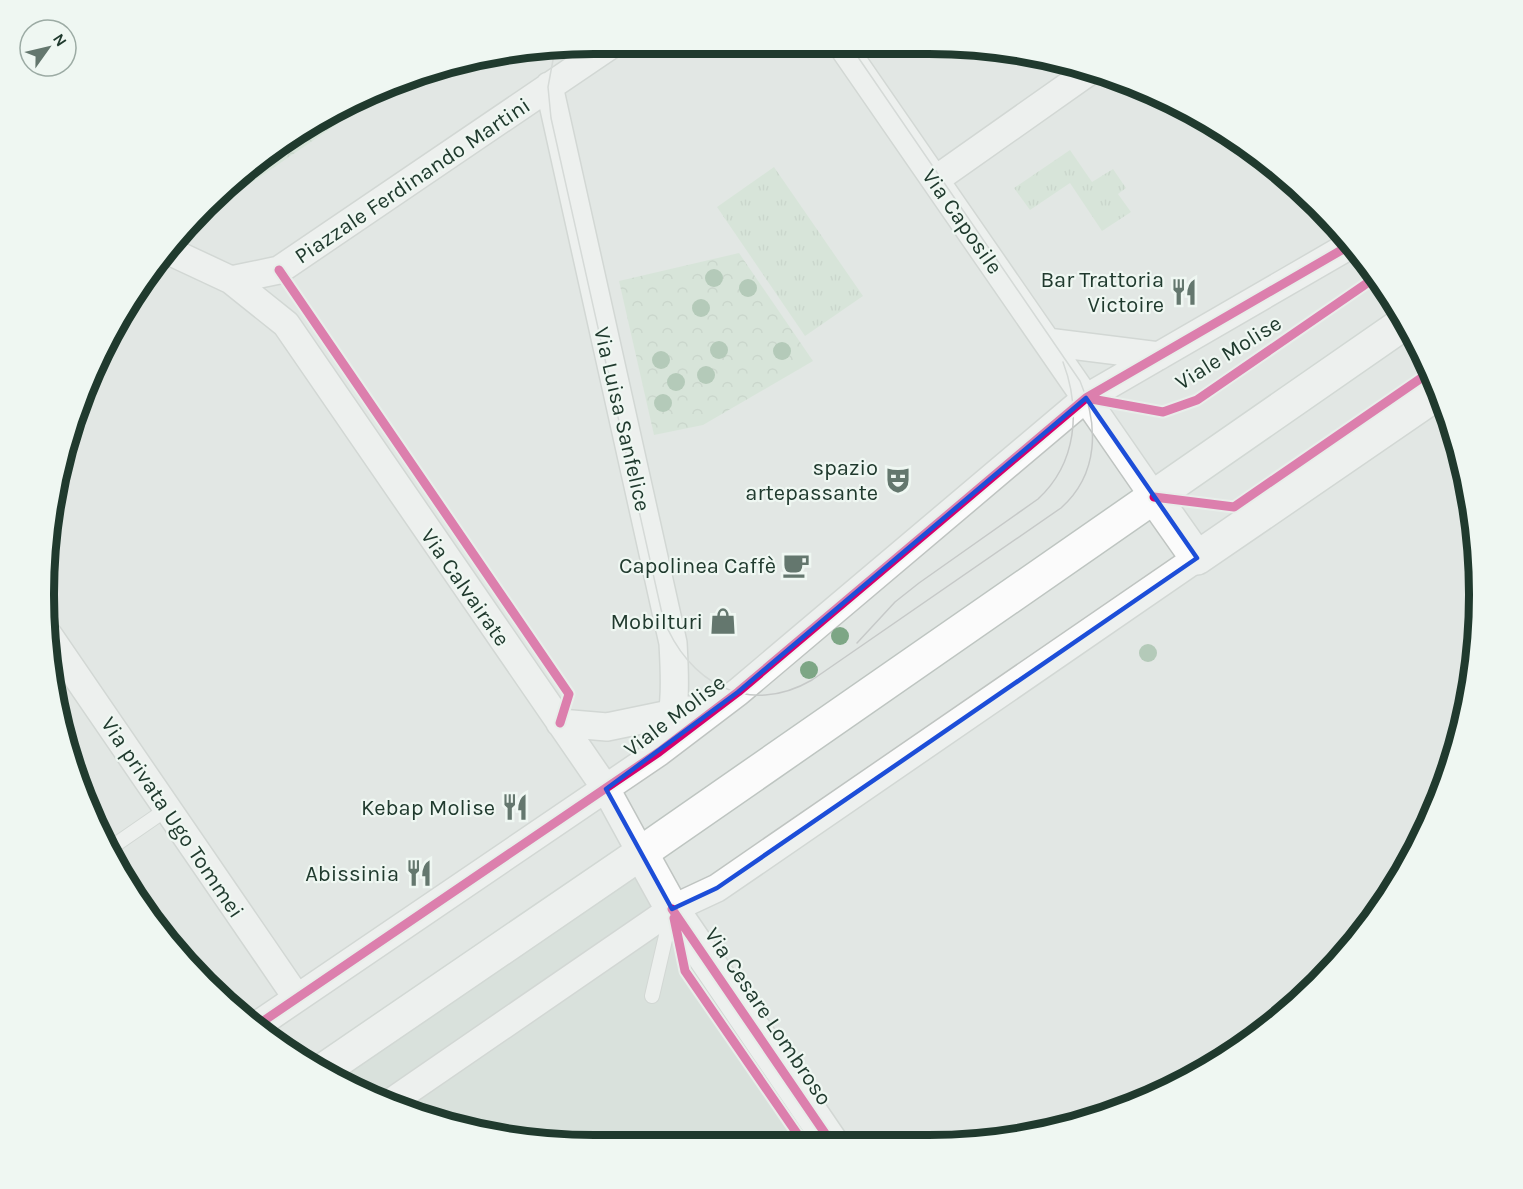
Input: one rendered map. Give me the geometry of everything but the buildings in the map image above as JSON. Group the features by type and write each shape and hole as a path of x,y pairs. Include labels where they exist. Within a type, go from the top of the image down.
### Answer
{"main road":[{"path":"330,1066 641,853 1399,327"},
{"path":"1154,497 1197,558 1431,397"},
{"name":"Via Cesare Lombroso","path":"641,853 672,909 827,1135"}],"street":[{"name":"Piazzale Ferdinando Martini","path":"231,280 279,270 597,54"},
{"name":"Via Caposile","path":"848,54 1086,398"},
{"path":"869,54 891,86 900,129"},
{"path":"935,180 1082,76"},
{"name":"Via Luisa Sanfelice","path":"549,86 673,643 673,714 669,736 659,752"},
{"name":"Viale Molise","path":"263,1021 659,752 738,692 1086,398 1344,249"},
{"path":"175,254 231,280"},
{"name":"Via Calvairate","path":"279,270 280,302 286,324"},
{"name":"Via Calvairate","path":"231,280 286,324 606,789 641,853"},
{"path":"1047,342 1159,356"},
{"path":"1086,398 1154,497"},
{"path":"398,1098 672,909 717,888 1197,558"},
{"name":"Via privata Ugo Tommei","path":"57,648 297,998"},
{"name":"Viale Molise","path":"560,723 607,727 710,706 738,692"}],"lane":[{"path":"115,845 167,809"},
{"path":"652,996 672,909"}],"highlighted area":[{"path":"1086,398 1197,558 717,888 672,909 606,789 738,692"}],"shaded area":[{"path":"638,865 818,1135 594,1135 524,1130 489,1125 421,1106 388,1094 334,1068"}],"green space":[{"path":"362,107 235,194 231,194 294,145 324,126"},
{"path":"1070,150 1092,182 1113,169 1126,188 1118,194 1131,212 1102,231 1070,183 1030,210 1014,188"},
{"path":"774,167 863,296 805,336 717,207"},
{"path":"739,253 813,361 703,425 654,435 619,281"}],"tram line":[{"path":"554,56 548,87 551,118 663,618 674,641 704,676 723,687 743,694 765,695 788,691 812,680 1061,508 1074,495 1083,480 1092,448 1090,415 1080,381 856,54"},
{"path":"857,643 895,602 1038,499 1051,485 1061,469 1072,435 1072,399 1063,362"}],"cycle path":[{"path":"263,1021 659,752 738,692 1086,398 1344,249"},
{"path":"279,270 569,694 560,723"},
{"path":"1086,398 1163,412 1197,400 1369,282"},
{"path":"1154,497 1234,507 1423,377"},
{"path":"672,909 826,1135"},
{"path":"674,918 685,971 798,1135"}],"place":[{"name":"Bar Trattoria Victoire","path":"1184,292"},
{"name":"spazio artepassante","path":"898,480"},
{"name":"Capolinea Caffè","path":"796,565"},
{"name":"Mobilturi","path":"723,621"},
{"name":"Kebap Molise","path":"515,807"},
{"name":"Abissinia","path":"419,873"}]}
